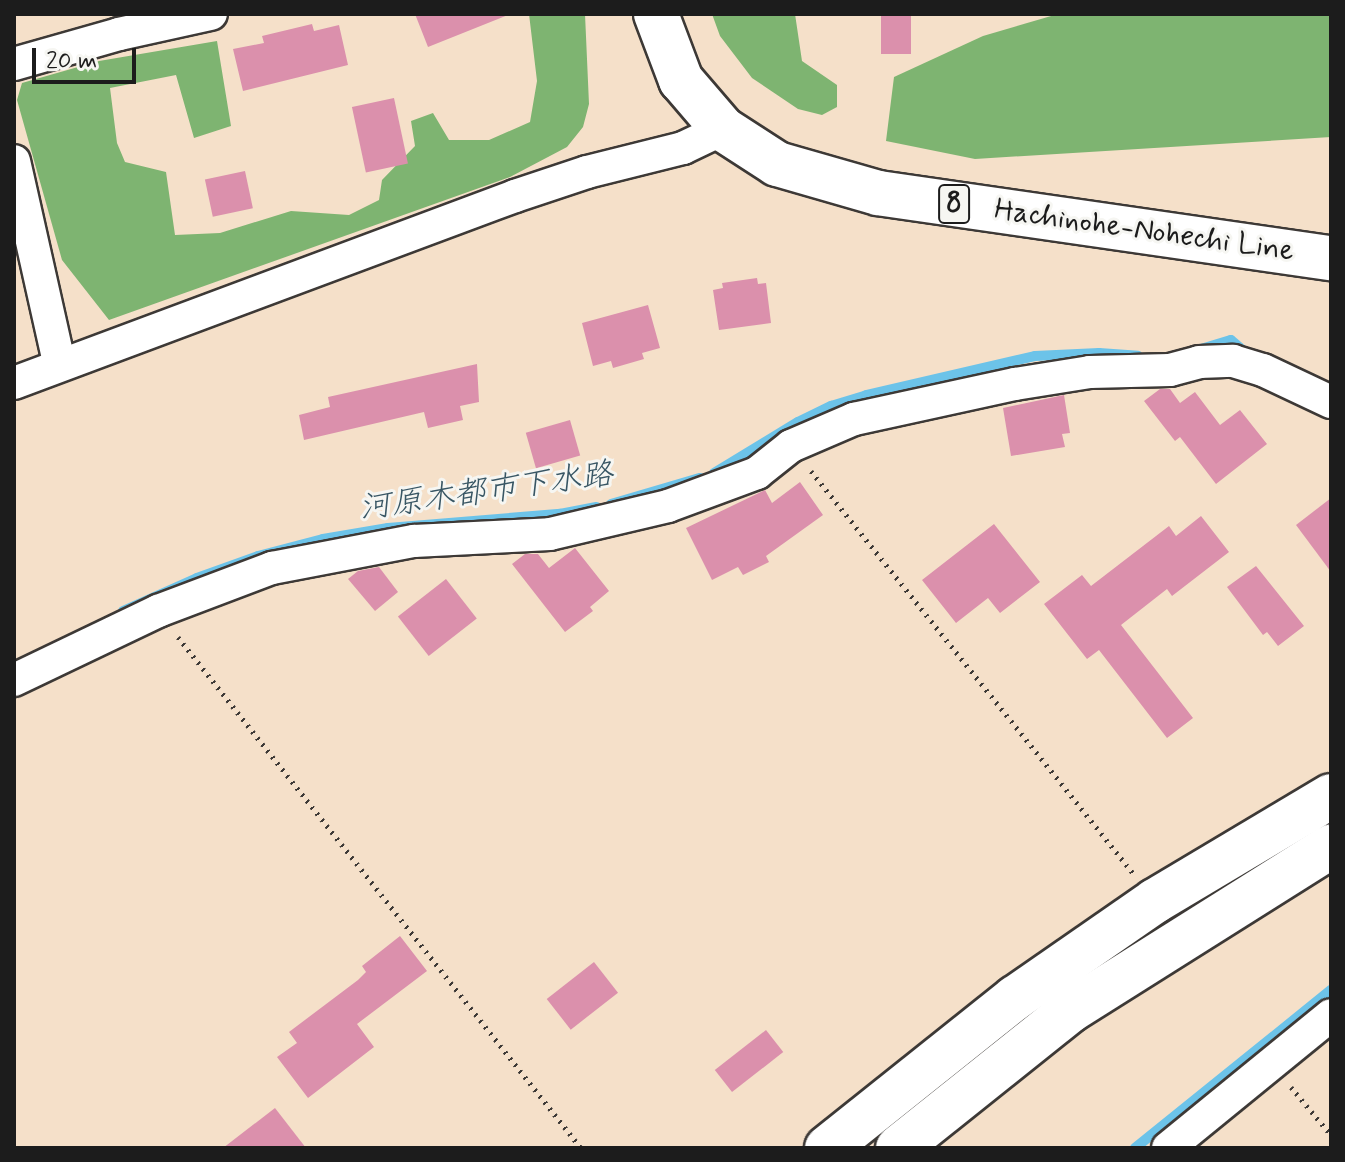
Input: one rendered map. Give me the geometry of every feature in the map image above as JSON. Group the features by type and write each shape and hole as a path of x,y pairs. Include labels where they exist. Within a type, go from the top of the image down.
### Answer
{"street":[{"path":"14,64 119,34 211,14"},
{"name":"Hachinohe-Nohechi Line","path":"656,14 681,80 723,129 777,164 878,193 1331,258"},
{"path":"14,383 59,363 515,196 587,172 683,148 723,129"},
{"path":"14,161 59,363"},
{"path":"14,680 158,611 272,568 414,541 550,534 668,506 757,473 791,446 854,419 1015,384 1090,372 1170,370 1199,362 1233,361 1263,370 1331,402"},
{"path":"827,1148 1015,998 1155,901 1331,796"},
{"path":"898,1148 1071,1010 1331,846"},
{"path":"1168,1148 1331,1015"}],"path":[{"path":"791,446 1155,901"},
{"path":"158,611 581,1148"},
{"path":"1272,1062 1331,1135"}],"green space":[{"path":"529,14 585,14 589,104 583,127 567,147 510,177 109,320 62,260 17,100 22,83 99,61 217,41 231,126 194,138 176,75 110,88 117,143 125,162 166,172 175,235 220,233 291,211 349,215 379,200 382,180 415,146 411,121 433,113 449,140 489,140 530,122 537,81"},
{"path":"712,14 795,14 802,61 837,85 837,107 822,115 798,109 752,78 720,36"},
{"path":"1058,14 1331,14 1331,137 975,159 886,141 894,77 983,36"}],"building":[{"path":"415,14 507,14 508,15 428,47"},
{"path":"881,14 911,14 911,54 881,54"},
{"path":"312,24 314,31 339,25 348,65 243,91 233,49 264,43 262,36"},
{"path":"394,98 408,164 366,172 352,107"},
{"path":"245,171 253,208 213,217 205,180"},
{"path":"757,278 758,284 766,283 771,323 719,330 713,290 723,288 722,283"},
{"path":"648,305 660,348 642,353 644,359 613,368 611,361 593,366 582,323"},
{"path":"477,364 479,402 460,406 463,420 428,428 424,412 304,440 299,415 330,407 328,397"},
{"path":"1160,389 1170,389 1180,403 1195,392 1220,425 1240,410 1267,444 1216,484 1180,437 1175,441 1144,401"},
{"path":"1064,395 1070,433 1062,434 1065,447 1011,456 1003,408"},
{"path":"570,420 580,456 536,468 526,433"},
{"path":"800,482 823,515 766,556 769,562 743,575 738,567 712,580 686,528 765,490 772,503"},
{"path":"1331,498 1331,572 1296,525"},
{"path":"1201,516 1229,552 1172,596 1167,589 1121,625 1193,718 1167,738 1099,650 1087,659 1044,604 1082,575 1091,586 1169,526 1176,536"},
{"path":"994,524 1040,582 1000,613 988,598 956,623 922,580"},
{"path":"575,548 609,591 590,607 593,611 565,632 512,564 525,554 538,554 549,568"},
{"path":"1256,566 1304,626 1278,646 1267,632 1263,635 1227,587"},
{"path":"379,567 398,592 375,611 348,579 358,571"},
{"path":"446,579 477,618 429,656 398,617"},
{"path":"400,936 427,971 357,1024 374,1047 308,1098 277,1057 297,1043 289,1032 358,980 366,972 362,966"},
{"path":"594,962 618,993 571,1030 547,999"},
{"path":"766,1030 783,1052 732,1092 715,1070"},
{"path":"275,1108 306,1148 223,1148"}],"waterway":[{"name":"河原木都市下水路","path":"1201,349 1231,340 1246,353"},
{"name":"河原木都市下水路","path":"714,473 798,422 831,406 866,395 1035,356 1099,353 1138,356"},
{"name":"河原木都市下水路","path":"611,504 700,478"},
{"name":"河原木都市下水路","path":"123,611 197,578 258,556 323,539 388,528 560,514 596,507"},
{"path":"1135,1148 1331,990"}]}
